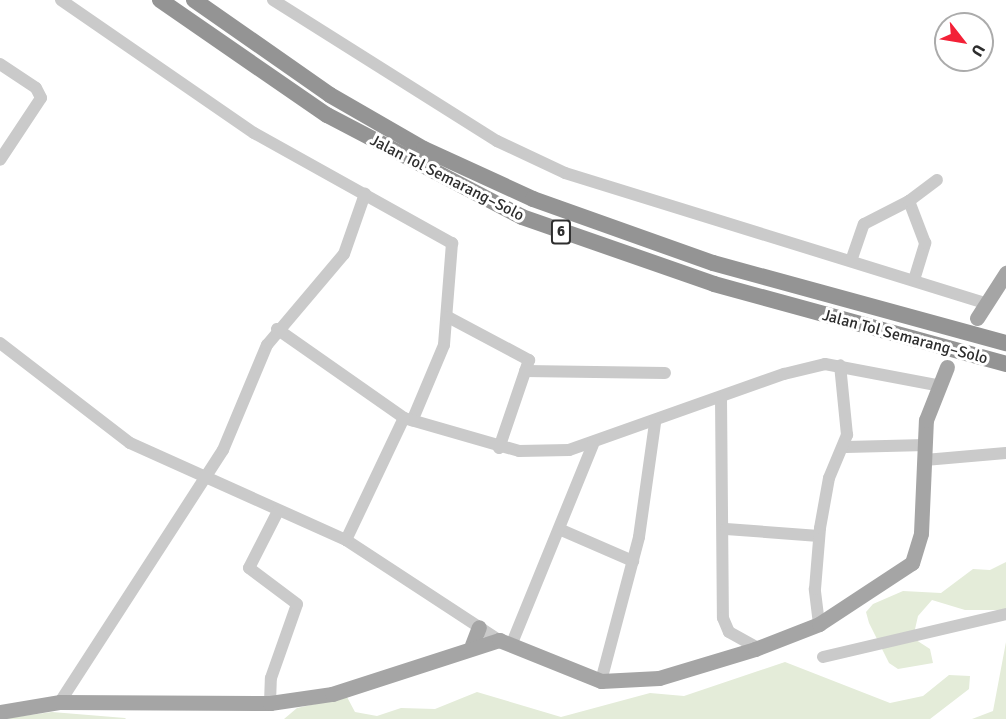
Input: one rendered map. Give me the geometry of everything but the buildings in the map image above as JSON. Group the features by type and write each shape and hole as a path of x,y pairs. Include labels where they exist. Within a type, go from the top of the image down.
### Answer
{"highway":[{"name":"Jalan Tol Semarang–Solo","path":"160,0 327,115 522,217 714,284 1006,364"},
{"name":"Jalan Tol Semarang–Solo","path":"194,0 330,95 424,149 533,199 713,263 1006,344"}],"main road":[{"path":"976,318 1006,273"},
{"path":"0,712 60,702 270,703 332,694 472,645 505,641 602,681 659,678 758,648 819,624 912,563 921,532 926,453 936,385 947,367"},
{"path":"472,645 479,627"}],"street":[{"path":"61,0 254,133 452,243 448,317 439,360 346,540"},
{"path":"273,0 330,40 537,161 986,303"},
{"path":"0,64 41,98 0,160"},
{"path":"851,261 864,224 909,201 937,180"},
{"path":"60,702 223,450 255,367 277,329 344,254 365,194"},
{"path":"909,201 925,243 914,280"},
{"path":"448,317 525,356 525,370 499,448"},
{"path":"277,329 408,419 499,448 554,452 655,423 784,374 840,365 936,385"},
{"path":"0,343 110,430 203,478 346,540 479,627 505,641 559,529 594,442"},
{"path":"819,624 815,589 819,536 829,478 846,447 840,365"},
{"path":"525,370 665,373"},
{"path":"721,398 726,529 724,622 732,634 758,648"},
{"path":"602,681 650,486 655,423"},
{"path":"846,447 926,453 1006,453"},
{"path":"270,703 271,678 297,604 249,568 278,511"},
{"path":"559,529 633,561"},
{"path":"726,529 819,536"},
{"path":"822,657 1006,614"}],"green space":[{"path":"1006,562 1006,610 965,610 932,600 918,616 913,638 930,649 933,663 898,669 889,663 866,612 873,604 903,591 941,593 973,569 990,570"},
{"path":"1006,642 1006,719 972,719 993,711"},
{"path":"785,662 890,703 923,696 949,675 970,676 969,689 930,719 284,719 297,708 347,697 355,712 377,716 401,708 435,709 477,692 561,717 650,693 684,696"},
{"path":"52,712 125,718 126,719 0,719"}]}
